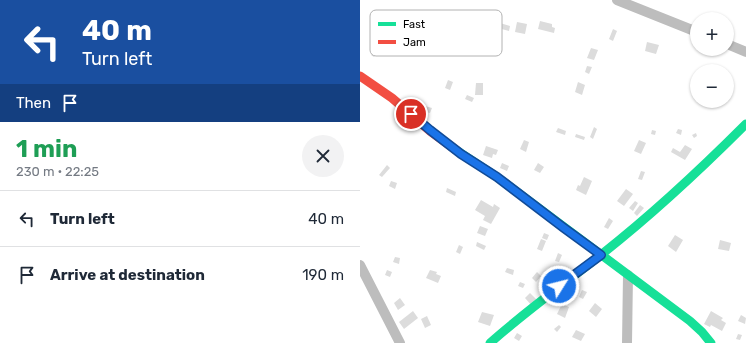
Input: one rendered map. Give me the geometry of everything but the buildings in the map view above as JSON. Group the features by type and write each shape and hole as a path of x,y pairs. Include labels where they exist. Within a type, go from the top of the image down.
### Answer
{"street":[{"path":"616,0 690,29"},
{"path":"734,47 746,52"},
{"path":"360,76 392,98 461,154 497,177 690,321 711,343"},
{"path":"490,343 513,322 601,255 677,191 746,124"},
{"path":"360,265 400,343"},
{"path":"627,343 628,275"}],"traffic: fast":[{"path":"490,343 640,223 694,175 746,124"},
{"path":"456,150 497,177 690,321 711,343"}],"traffic: jam":[{"path":"360,76 392,98 430,131 456,150"}],"route":[{"path":"411,114 461,154 497,177 601,255 559,286"}]}
